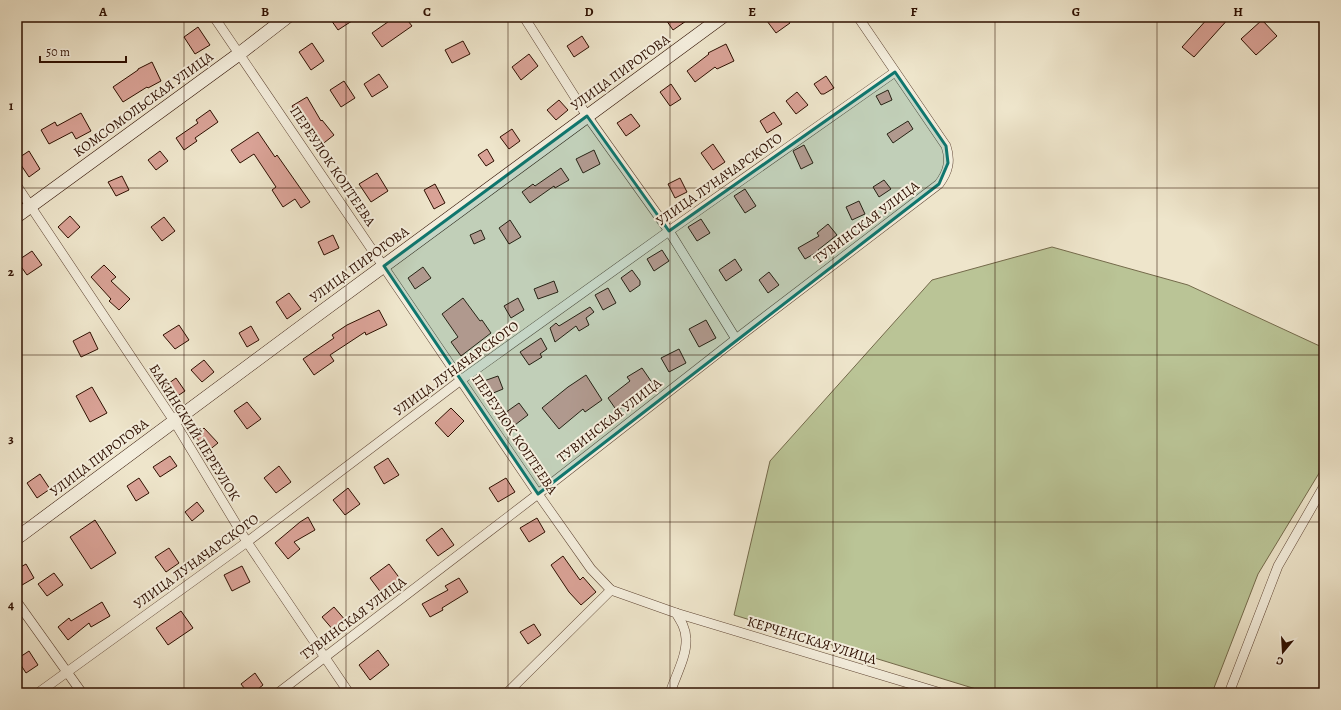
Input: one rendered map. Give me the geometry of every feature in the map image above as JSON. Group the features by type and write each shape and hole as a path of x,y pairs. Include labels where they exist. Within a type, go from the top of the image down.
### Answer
{"main road":[{"name":"КОМСОМОЛЬСКАЯ УЛИЦА","path":"17,216 239,54 287,17"},
{"name":"УЛИЦА ПИРОГОВА","path":"17,538 722,17"}],"street":[{"name":"ПЕРЕУЛОК КОПТЕЕВА","path":"214,17 538,494 591,569 611,590"},
{"path":"524,17 587,116 669,231 736,339"},
{"path":"858,17 895,72"},
{"name":"ТУВИНСКАЯ УЛИЦА","path":"278,693 939,184 946,175 948,154 946,146 895,72"},
{"name":"УЛИЦА ЛУНАЧАРСКОГО","path":"38,693 247,542 461,380 895,72"},
{"name":"БАКИНСКИЙ ПЕРЕУЛОК","path":"17,186 174,421 247,542 349,693"},
{"path":"1229,693 1278,566 1324,486"},
{"path":"507,693 611,590"},
{"name":"КЕРЧЕНСКАЯ УЛИЦА","path":"611,590 676,613 941,693"},
{"path":"17,602 82,693"},
{"path":"670,693 685,652 686,639 683,626 676,613"}],"highlighted area":[{"path":"895,72 946,146 948,163 939,184 538,494 384,266 587,116 669,231"}],"green space":[{"path":"1052,247 1188,285 1324,348 1324,465 1258,574 1212,693 989,693 734,615 770,461 932,280"}],"building":[{"path":"329,17 358,17 338,30"},
{"path":"395,17 405,17 412,26 382,47 372,33"},
{"path":"664,17 692,17 673,30"},
{"path":"764,17 786,17 790,23 776,33"},
{"path":"1209,17 1230,17 1194,57 1182,47"},
{"path":"1262,20 1277,36 1256,55 1241,39"},
{"path":"198,27 210,45 195,54 184,37"},
{"path":"582,36 589,47 574,57 567,46"},
{"path":"463,41 470,54 452,63 445,50"},
{"path":"312,43 324,61 311,70 299,52"},
{"path":"726,44 734,61 717,69 715,67 695,82 687,71 709,54 708,53"},
{"path":"529,54 538,66 521,80 512,67"},
{"path":"152,62 161,81 148,88 147,87 123,102 113,87 138,69"},
{"path":"379,74 388,87 372,97 364,84"},
{"path":"826,76 834,88 824,94 821,94 814,84"},
{"path":"344,81 355,98 341,107 330,90"},
{"path":"671,84 681,99 670,106 660,92"},
{"path":"888,90 892,100 881,105 876,96"},
{"path":"797,92 808,105 796,114 786,101"},
{"path":"307,97 321,121 322,120 334,135 320,146 303,124 292,106"},
{"path":"559,100 568,110 556,120 547,110"},
{"path":"210,110 218,122 195,138 197,141 184,150 176,138 198,123 196,120"},
{"path":"774,112 782,124 767,133 760,121"},
{"path":"81,113 91,131 76,139 72,132 49,144 41,130 55,122 57,126"},
{"path":"631,114 640,126 626,136 617,123"},
{"path":"908,121 913,129 893,143 887,134"},
{"path":"512,129 520,141 509,149 500,137"},
{"path":"258,132 275,157 277,155 310,202 301,208 295,199 283,207 272,190 276,187 254,154 240,163 231,150"},
{"path":"713,144 725,162 713,170 701,153"},
{"path":"804,145 813,163 801,169 793,151"},
{"path":"487,149 494,161 486,166 478,155"},
{"path":"594,150 600,164 583,173 576,159"},
{"path":"29,151 40,169 29,177 17,159"},
{"path":"160,151 168,161 156,170 148,160"},
{"path":"561,168 569,180 555,188 554,186 530,203 522,192 533,184 535,186"},
{"path":"377,173 388,191 371,202 359,184"},
{"path":"122,176 129,190 116,196 108,182"},
{"path":"680,178 687,192 675,198 668,184"},
{"path":"884,180 891,189 879,197 873,187"},
{"path":"435,184 445,203 434,209 424,190"},
{"path":"745,189 756,206 745,213 734,196"},
{"path":"859,201 865,214 852,220 846,207"},
{"path":"70,216 80,227 68,238 58,227"},
{"path":"164,217 175,231 162,241 151,227"},
{"path":"701,219 710,233 697,241 688,227"},
{"path":"510,220 521,237 509,244 499,228"},
{"path":"828,224 837,235 818,250 819,251 805,259 798,248 819,236 817,233"},
{"path":"481,230 485,239 474,244 470,235"},
{"path":"333,235 339,248 324,255 318,242"},
{"path":"662,250 669,261 654,271 647,259"},
{"path":"32,251 42,265 27,275 17,261"},
{"path":"735,259 742,270 726,281 719,270"},
{"path":"104,265 116,277 111,281 130,299 119,310 109,301 111,299 91,277"},
{"path":"423,267 431,278 415,289 408,278"},
{"path":"632,270 640,281 640,285 630,292 621,278"},
{"path":"769,272 779,285 768,293 759,280"},
{"path":"554,281 558,292 538,299 534,289"},
{"path":"608,288 616,303 603,310 595,295"},
{"path":"289,293 301,309 287,319 276,302"},
{"path":"463,298 491,333 461,356 451,342 458,337 442,314"},
{"path":"518,298 524,310 511,318 504,306"},
{"path":"590,307 594,312 586,318 589,325 579,331 576,326 555,342 550,328 556,323 559,326"},
{"path":"379,310 387,325 366,335 365,332 330,355 334,361 314,375 303,359 334,338 332,335 347,325"},
{"path":"706,320 716,338 699,347 689,329"},
{"path":"179,325 189,340 175,349 163,335"},
{"path":"251,326 259,340 247,347 239,333"},
{"path":"90,332 98,349 81,357 73,341"},
{"path":"541,338 547,349 540,354 542,357 529,365 520,352"},
{"path":"679,349 686,363 669,372 661,358"},
{"path":"204,360 214,372 202,382 191,370"},
{"path":"642,368 655,387 640,396 639,395 617,411 608,398 630,381 627,377"},
{"path":"586,375 602,400 585,412 583,409 559,429 542,408 568,387"},
{"path":"498,376 503,389 486,396 481,382"},
{"path":"176,378 185,391 173,399 165,386"},
{"path":"92,387 107,413 90,422 76,396"},
{"path":"247,402 261,419 247,429 234,411"},
{"path":"519,403 528,415 511,428 502,415"},
{"path":"451,408 464,421 448,437 435,423"},
{"path":"204,428 218,443 208,451 195,436"},
{"path":"170,456 177,466 160,477 153,467"},
{"path":"388,458 399,475 384,484 374,467"},
{"path":"279,466 291,482 276,493 264,478"},
{"path":"40,474 50,489 37,498 27,483"},
{"path":"139,478 149,493 136,501 127,486"},
{"path":"506,478 515,492 498,502 489,488"},
{"path":"348,488 360,504 345,515 333,500"},
{"path":"197,502 204,511 192,521 185,512"},
{"path":"308,517 315,530 294,542 300,549 288,559 275,543"},
{"path":"537,518 545,532 529,542 520,528"},
{"path":"95,520 116,553 91,569 70,537"},
{"path":"442,528 454,545 438,556 426,540"},
{"path":"169,548 179,563 166,572 155,557"},
{"path":"563,556 580,580 583,577 596,592 581,605 569,592 551,565"},
{"path":"26,564 34,578 17,588 17,569"},
{"path":"389,564 401,580 382,594 370,578"},
{"path":"242,566 250,582 232,591 224,575"},
{"path":"54,573 63,585 47,596 38,584"},
{"path":"459,578 468,592 442,608 443,610 430,617 422,604 448,590 445,586"},
{"path":"102,602 110,616 91,627 89,623 68,640 58,627 69,618 71,621"},
{"path":"334,607 346,621 334,631 322,617"},
{"path":"181,611 193,628 168,645 156,628"},
{"path":"534,624 541,635 528,644 520,632"},
{"path":"378,650 389,665 370,680 359,665"},
{"path":"29,651 38,665 26,673 17,659"},
{"path":"255,673 263,685 253,693 248,693 241,684"}]}
